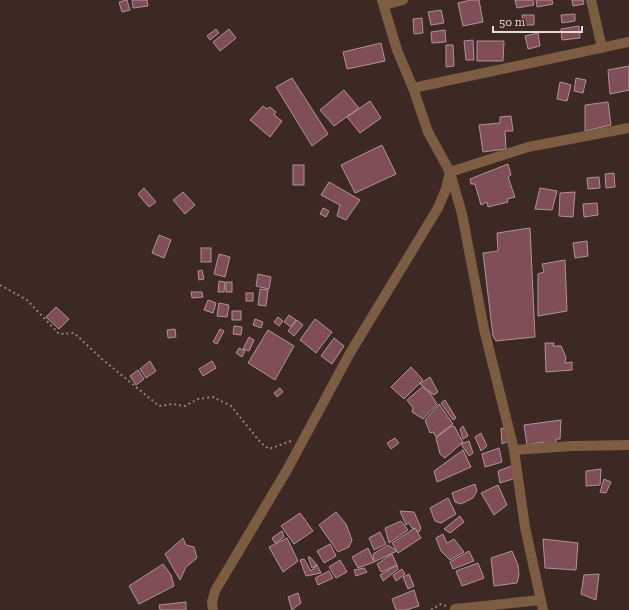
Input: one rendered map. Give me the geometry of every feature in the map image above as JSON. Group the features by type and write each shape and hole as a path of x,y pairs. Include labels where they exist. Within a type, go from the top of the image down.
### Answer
{"street":[{"path":"403,0 383,2 397,50 413,88 428,132 450,172 462,214 484,329 514,450 525,527 542,605 455,609"},
{"path":"591,0 602,48"},
{"path":"413,88 629,42"},
{"path":"450,172 528,147 629,128"},
{"path":"213,610 212,602 215,591 287,470 305,434 350,353 438,208 450,172"},
{"path":"514,450 572,446 629,445"}],"path":[{"path":"0,285 27,300 59,334 74,333 102,359 159,406 172,404 185,406 198,399 213,397 231,406 261,443 269,449 305,434"},
{"path":"431,610 442,604 455,609"}],"building":[{"path":"127,0 130,10 122,12 119,2"},
{"path":"132,0 147,0 148,6 133,8"},
{"path":"479,0 483,22 463,26 458,3"},
{"path":"515,0 533,0 534,5 517,8"},
{"path":"536,0 552,0 553,4 537,7"},
{"path":"572,0 583,0 584,4 573,6"},
{"path":"441,10 444,23 431,25 428,12"},
{"path":"575,14 575,21 562,23 561,15"},
{"path":"522,15 534,15 534,25 523,25"},
{"path":"422,18 423,33 414,34 413,19"},
{"path":"579,26 580,38 562,40 561,29"},
{"path":"216,29 219,33 210,40 207,36"},
{"path":"229,29 236,38 220,51 213,42"},
{"path":"445,30 446,42 432,43 431,32"},
{"path":"538,33 540,46 528,49 525,36"},
{"path":"473,40 474,60 466,60 464,41"},
{"path":"477,41 504,41 503,61 477,61"},
{"path":"381,43 385,61 347,69 343,52"},
{"path":"446,45 453,45 454,66 446,67"},
{"path":"629,66 629,90 610,94 608,70"},
{"path":"292,78 328,134 312,146 276,87"},
{"path":"576,78 586,80 583,93 574,91"},
{"path":"560,82 571,85 567,101 557,99"},
{"path":"344,90 359,108 334,126 320,110"},
{"path":"370,101 381,118 360,133 347,117"},
{"path":"608,102 611,125 585,131 585,105"},
{"path":"263,106 267,109 270,107 276,112 274,115 282,121 270,137 250,120"},
{"path":"511,116 513,131 505,131 506,149 483,152 479,125 500,123 500,117"},
{"path":"382,145 396,174 355,193 341,165"},
{"path":"508,164 511,175 508,177 515,197 507,199 508,202 488,207 487,202 481,205 475,184 471,184 470,179"},
{"path":"293,165 304,165 304,185 293,185"},
{"path":"614,173 615,187 606,188 605,174"},
{"path":"599,177 600,188 588,189 587,178"},
{"path":"329,182 360,200 346,220 337,216 340,205 321,195"},
{"path":"144,188 156,202 149,207 138,194"},
{"path":"540,188 557,191 552,210 535,209"},
{"path":"183,192 195,205 185,214 173,200"},
{"path":"575,192 573,217 559,216 560,193"},
{"path":"597,203 598,215 584,217 583,204"},
{"path":"323,208 329,211 326,217 320,214"},
{"path":"530,228 535,337 496,341 493,336 483,253 498,251 497,233"},
{"path":"159,235 171,240 164,258 152,253"},
{"path":"587,241 588,256 575,258 573,243"},
{"path":"201,248 211,248 211,262 201,262"},
{"path":"219,254 230,257 225,277 214,274"},
{"path":"565,260 567,311 538,316 538,274 544,272 542,264"},
{"path":"202,270 204,279 199,280 198,271"},
{"path":"258,274 271,277 269,289 256,286"},
{"path":"219,281 225,282 224,292 218,292"},
{"path":"226,282 232,282 232,292 226,292"},
{"path":"260,289 268,290 266,306 258,305"},
{"path":"191,292 202,292 203,297 192,298"},
{"path":"246,293 253,293 253,301 246,301"},
{"path":"208,300 216,303 213,313 204,310"},
{"path":"219,303 229,305 227,317 217,316"},
{"path":"56,307 69,319 59,329 46,317"},
{"path":"232,311 241,311 241,320 232,320"},
{"path":"289,315 296,320 291,327 284,322"},
{"path":"278,317 283,321 279,326 274,322"},
{"path":"255,319 263,322 261,328 253,325"},
{"path":"315,319 332,332 316,353 300,340"},
{"path":"297,320 303,325 294,336 288,331"},
{"path":"234,326 242,327 241,335 233,334"},
{"path":"175,329 176,337 168,338 167,330"},
{"path":"220,329 224,331 217,344 213,342"},
{"path":"268,330 294,346 275,380 248,363"},
{"path":"249,337 254,340 249,351 243,349"},
{"path":"334,338 344,346 332,364 321,356"},
{"path":"545,343 554,343 553,346 561,346 566,357 565,363 572,362 572,370 546,372"},
{"path":"239,348 245,351 242,357 236,353"},
{"path":"150,361 156,371 146,378 140,369"},
{"path":"212,361 216,368 203,376 199,369"},
{"path":"411,367 423,380 404,399 391,387"},
{"path":"138,370 144,379 136,385 130,376"},
{"path":"430,377 438,392 434,395 420,384"},
{"path":"422,387 430,393 437,404 423,419 412,412 413,408 407,400"},
{"path":"280,388 283,392 277,397 274,393"},
{"path":"445,400 456,418 453,420 441,403"},
{"path":"439,404 453,424 436,437 433,432 430,433 425,420"},
{"path":"561,420 560,439 556,439 556,446 545,446 543,442 527,445 524,425"},
{"path":"454,426 463,442 445,458 440,454 436,438 450,427"},
{"path":"463,426 468,436 463,439 460,429"},
{"path":"501,428 505,429 508,441 502,444"},
{"path":"481,433 487,446 481,451 475,437"},
{"path":"395,438 399,443 391,449 387,443"},
{"path":"469,441 473,453 469,456 461,444"},
{"path":"499,448 502,462 485,467 482,454"},
{"path":"463,450 471,467 437,482 434,471"},
{"path":"514,465 516,478 500,483 498,471"},
{"path":"601,469 600,485 586,486 586,471"},
{"path":"604,479 611,482 606,493 600,492"},
{"path":"475,484 477,491 473,498 461,504 455,502 452,493"},
{"path":"498,485 507,505 494,515 481,493"},
{"path":"448,498 456,514 441,523 435,521 430,508"},
{"path":"400,511 414,512 421,528 419,532 412,528 409,523 406,525"},
{"path":"336,512 346,524 352,540 349,547 338,552 319,525"},
{"path":"300,513 313,531 294,544 281,526"},
{"path":"460,516 464,522 450,533 444,529"},
{"path":"401,521 408,530 389,543 385,528"},
{"path":"415,528 421,538 398,553 392,543"},
{"path":"282,531 284,537 275,543 272,538"},
{"path":"380,532 386,544 374,550 369,538"},
{"path":"443,534 447,543 454,539 464,552 450,560 441,551 436,538"},
{"path":"183,538 186,545 194,547 197,558 186,567 180,580 165,554"},
{"path":"287,538 298,561 283,572 269,547"},
{"path":"543,539 578,543 576,570 545,568"},
{"path":"330,544 336,556 324,563 317,551"},
{"path":"388,545 397,551 374,562 373,554"},
{"path":"368,548 374,562 358,568 352,557"},
{"path":"469,551 474,561 453,569 450,562"},
{"path":"512,551 518,565 519,575 517,583 494,586 491,558"},
{"path":"392,554 397,565 381,572 377,564"},
{"path":"308,557 310,557 317,565 312,568"},
{"path":"304,559 311,571 317,565 321,573 306,576 300,560"},
{"path":"340,560 347,572 336,578 329,567"},
{"path":"478,563 484,578 462,586 456,571"},
{"path":"163,564 171,575 174,586 139,604 129,586"},
{"path":"397,565 398,569 383,581 380,575"},
{"path":"364,568 367,572 356,576 354,570"},
{"path":"402,569 405,574 396,581 393,575"},
{"path":"329,571 333,578 318,585 315,578"},
{"path":"409,574 414,586 408,589 403,577"},
{"path":"599,574 596,600 581,594 584,575"},
{"path":"414,590 419,606 406,610 396,610 392,599"},
{"path":"298,593 301,603 292,610 288,597"},
{"path":"186,602 186,610 160,610 159,605"}]}
